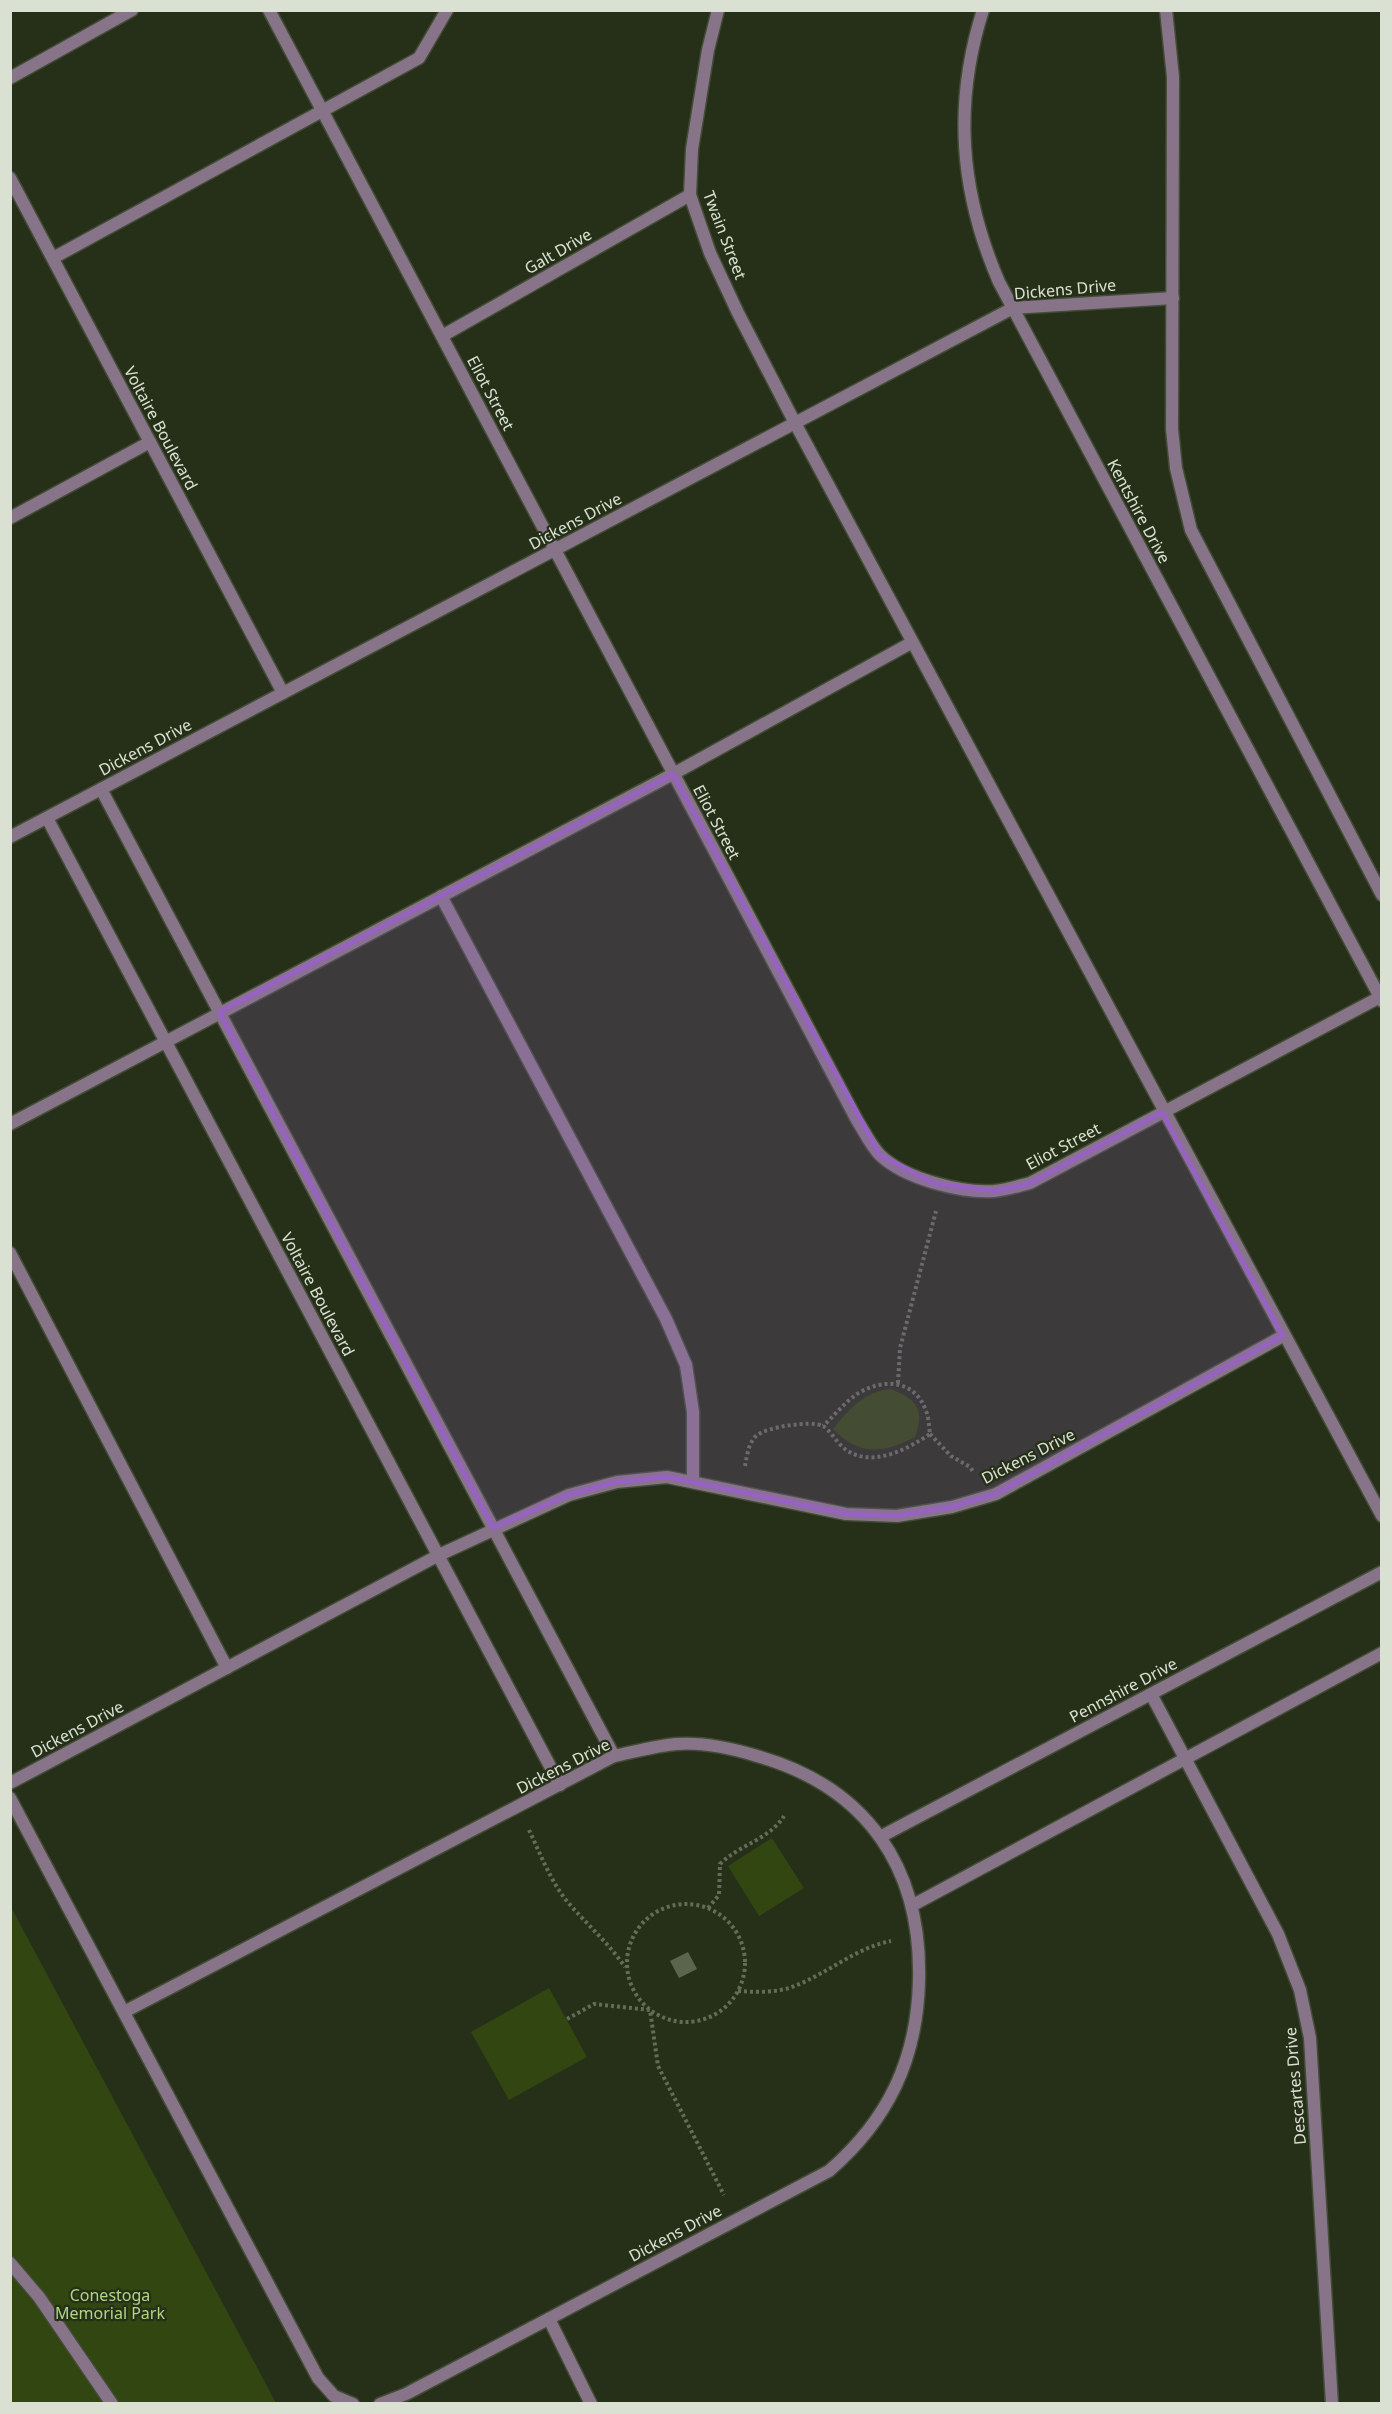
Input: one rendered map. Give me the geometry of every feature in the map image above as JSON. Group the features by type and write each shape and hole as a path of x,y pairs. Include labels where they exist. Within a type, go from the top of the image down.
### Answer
{"street":[{"path":"10,78 132,10"},
{"name":"Eliot Street","path":"269,10 857,1120 880,1155 906,1171 944,1185 968,1190 995,1191 1030,1184 1162,1112 1381,998"},
{"path":"52,258 418,58 447,10"},
{"name":"Twain Street","path":"718,10 708,50 693,138 690,195 710,253 795,423 912,643 1162,1112 1382,1516"},
{"name":"Kentshire Drive","path":"983,10 967,73 963,109 966,159 973,211 986,252 1013,308 1381,998"},
{"path":"1166,10 1173,77 1172,429 1176,468 1191,530 1382,895"},
{"name":"Voltaire Boulevard","path":"10,178 283,693"},
{"name":"Galt Drive","path":"442,336 690,195"},
{"name":"Dickens Drive","path":"10,837 1013,308 1173,298"},
{"path":"10,518 150,442"},
{"path":"10,1124 673,774 912,643"},
{"path":"101,789 614,1756"},
{"name":"Voltaire Boulevard","path":"47,818 560,1785"},
{"path":"441,896 666,1319 686,1365 693,1412 693,1482"},
{"path":"10,1252 228,1668"},
{"name":"Dickens Drive","path":"10,1783 439,1555 493,1528 569,1495 617,1482 667,1477 742,1490 846,1514 897,1516 952,1507 989,1496 1283,1336"},
{"name":"Pennshire Drive","path":"880,1837 1382,1572"},
{"path":"913,1905 1382,1653"},
{"name":"Descartes Drive","path":"1151,1694 1278,1934 1300,1990 1310,2037 1332,2403"},
{"name":"Dickens Drive","path":"124,2012 614,1756 677,1744 712,1745 769,1759 802,1771 825,1786 870,1822 880,1837 901,1874 913,1905 918,1937 918,2006 902,2074 893,2095 852,2151 829,2171 406,2394 380,2403"},
{"path":"10,1798 318,2378 334,2396 353,2403"},
{"path":"10,2263 39,2297 112,2403"},
{"path":"549,2319 591,2403"}],"path":[{"path":"898,1383 900,1348 944,1185"},
{"path":"823,1426 856,1395 876,1385 898,1383 915,1393 927,1411 930,1434 951,1456 970,1467 989,1496"},
{"path":"742,1490 747,1451 756,1436 771,1429 799,1424 823,1426 848,1451 873,1457 893,1455 930,1434"},
{"path":"518,1807 541,1858 565,1898 613,1949 626,1969 632,1989 650,2010 658,2066 737,2219"},
{"path":"708,1908 719,1895 720,1864 728,1856 778,1827 784,1816"},
{"path":"567,2019 594,2004 650,2010 675,2022 694,2022 712,2017 727,2006 738,1991 745,1973 744,1954 738,1935 726,1919 708,1908 688,1903 668,1906 650,1915 636,1930 628,1948 626,1969"},
{"path":"738,1991 765,1993 790,1988 876,1945 918,1937"}],"highlighted area":[{"path":"673,774 880,1155 933,1183 995,1191 1030,1183 1162,1112 1283,1336 996,1494 952,1507 897,1516 846,1514 667,1477 617,1482 569,1495 493,1528 219,1012"}],"green space":[{"path":"891,1389 913,1401 919,1413 915,1437 892,1447 872,1450 852,1444 833,1429 865,1397"},
{"path":"772,1838 804,1888 759,1916 728,1866"},
{"name":"Conestoga Memorial Park","path":"11,1907 276,2403 11,2403"},
{"path":"549,1988 587,2057 509,2100 471,2032"}],"building":[{"path":"688,1952 697,1969 679,1978 670,1961"}]}
